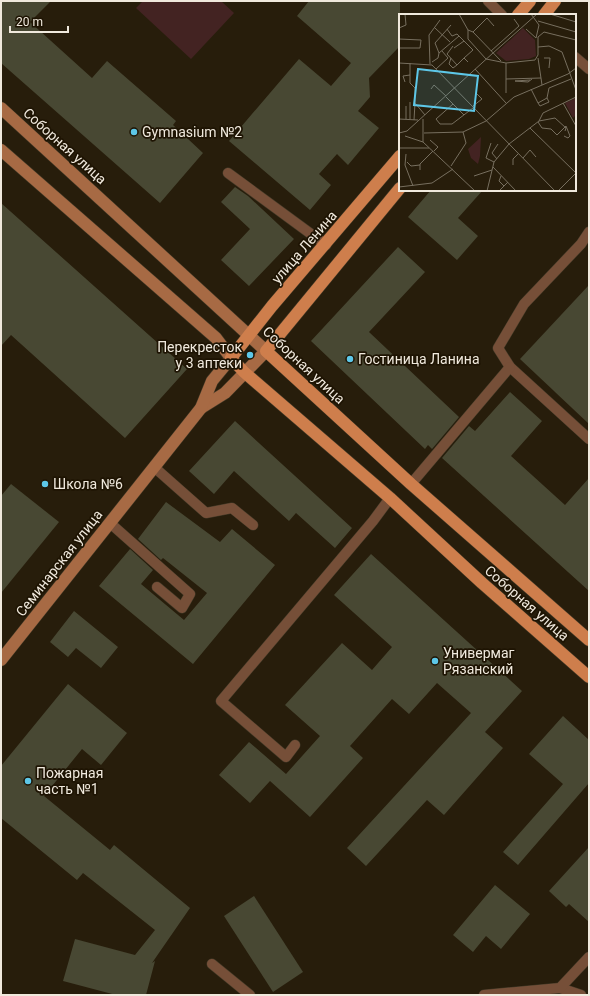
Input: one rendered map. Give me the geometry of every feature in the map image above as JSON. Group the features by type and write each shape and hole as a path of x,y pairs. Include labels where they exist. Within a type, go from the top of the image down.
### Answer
{"main road":[{"path":"519,14 530,1"},
{"path":"545,14 555,1"},
{"name":"Соборная улица","path":"1,108 411,484 589,640"},
{"name":"Соборная улица","path":"1,150 216,338 244,372 390,498 482,583 589,677"},
{"name":"улица Ленина","path":"231,358 250,336 272,306 326,245 399,157"},
{"path":"244,372 266,351 399,189"},
{"name":"Семинарская улица","path":"1,660 201,408 212,381 231,358"},
{"name":"Семинарская улица","path":"201,408 225,393 244,372"}],"lane":[{"path":"488,1 501,14"},
{"path":"576,58 589,69"},
{"path":"228,173 326,245"},
{"path":"589,232 581,244 524,304 498,348 510,367 589,439"},
{"path":"411,484 510,367"},
{"path":"154,467 206,513 232,508 253,525"},
{"path":"295,745 286,756 221,701 373,521 390,498"},
{"path":"110,523 190,594 182,608 156,587"},
{"path":"560,988 589,957"},
{"path":"212,964 250,995"},
{"path":"484,995 543,992 560,988 581,995"}],"shaded area":[{"path":"143,1 221,1 234,13 191,59 136,8"}],"building":[{"name":"Gymnasium №2","path":"1,1 51,1 30,22 92,78 107,61 176,121 173,125 203,153 160,203 1,63"},
{"path":"309,1 400,1 399,47 369,78 370,97 358,111 379,128 348,165 337,154 319,174 331,185 310,210 229,141 299,59 331,86 351,63 297,16"},
{"path":"235,187 248,196 294,239 249,286 221,260 250,229 221,202"},
{"path":"430,191 482,191 458,218 478,236 457,260 408,217"},
{"path":"1,203 187,369 125,438 11,335 1,346"},
{"path":"398,247 425,272 369,332 459,417 432,449 428,445 425,449 311,341"},
{"path":"589,285 589,424 520,359"},
{"path":"510,392 542,421 511,456 565,505 589,478 589,591 442,458 469,426 475,431"},
{"path":"235,421 352,528 335,548 296,513 289,521 234,471 214,494 189,471"},
{"path":"11,484 59,522 1,593 1,496"},
{"path":"166,502 220,542 232,529 275,565 193,664 99,586 130,549 153,570 141,584 184,620 207,593 163,558 161,560 138,539"},
{"path":"371,554 522,691 485,732 503,748 444,815 427,800 366,866 347,848 471,713 437,683 409,714 392,699 350,746 363,758 310,817 270,781 250,803 219,775 249,742 286,774 320,736 285,705 342,643 372,670 392,647 334,595"},
{"path":"74,611 118,647 101,668 76,648 68,657 50,642"},
{"path":"68,684 127,733 101,765 82,749 44,796 110,850 114,845 190,908 152,963 155,961 146,995 116,995 63,981 75,939 135,955 155,930 83,873 77,880 1,818 1,766"},
{"path":"563,716 589,740 589,783 518,865 503,852 563,784 529,754"},
{"path":"589,847 589,922 569,904 566,907 549,891"},
{"path":"495,885 530,914 501,949 486,936 473,952 453,935"},
{"path":"254,896 303,972 273,992 224,916"}],"place":[{"name":"Gymnasium №2","path":"134,132"},
{"name":"Перекресток у 3 аптеки","path":"250,355"},
{"name":"Гостиница Ланина","path":"350,359"},
{"name":"Школа №6","path":"45,484"},
{"name":"Универмаг Рязанский","path":"435,661"},
{"name":"Пожарная часть №1","path":"28,781"}]}
